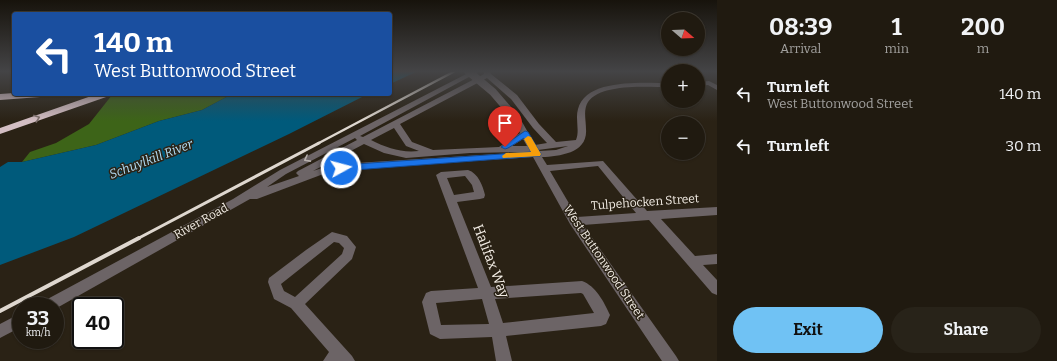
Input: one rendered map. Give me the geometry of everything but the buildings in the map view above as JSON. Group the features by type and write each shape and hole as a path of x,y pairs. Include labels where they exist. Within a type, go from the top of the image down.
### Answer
{"highway":[{"path":"0,92 12,91"},
{"path":"0,97 13,96"},
{"path":"0,131 100,96"}],"street":[{"path":"236,202 302,173 356,139 448,88"},
{"path":"356,139 396,124 461,88"},
{"name":"West Buttonwood Street","path":"488,88 517,120 540,158 574,221 671,361"},
{"path":"504,88 514,97 536,126 554,145"},
{"path":"356,139 397,154 501,149 540,158 570,150 579,142 583,133 582,109 586,100 594,94 616,88"},
{"path":"396,124 409,144 432,153"},
{"path":"501,149 525,134"},
{"path":"356,139 383,156 410,162"},
{"path":"540,158 554,145 579,142"},
{"path":"236,202 325,170 356,166 509,156 600,163 717,289"},
{"name":"Halifax Way","path":"451,199 480,196 477,184 468,173 441,175 493,310 504,361"},
{"name":"River Road","path":"62,297 236,202"},
{"name":"Tulpehocken Street","path":"574,221 717,211"},
{"path":"296,304 348,256 350,247 343,239 332,238 310,253 274,282 279,294 296,304 338,358"},
{"path":"691,261 717,259"},
{"path":"582,287 588,290 603,315 602,320 498,330 440,332 435,329 428,302 431,297 487,293 582,287"},
{"path":"0,331 12,325"}],"green space":[{"path":"111,96 228,96 202,110 159,121 96,145 22,162 30,152 56,143 89,124"}],"water":[{"name":"Schuylkill River","path":"228,96 364,96 289,134 74,237 0,265 0,167 8,162 22,162 96,145 159,121 202,110"}],"railway":[{"path":"317,144 423,88"},
{"path":"137,239 319,143"},
{"path":"0,311 139,238"}],"slow traffic":[{"path":"506,156 537,154 528,139"}],"route":[{"path":"341,168 537,154 525,134 505,147"}]}
